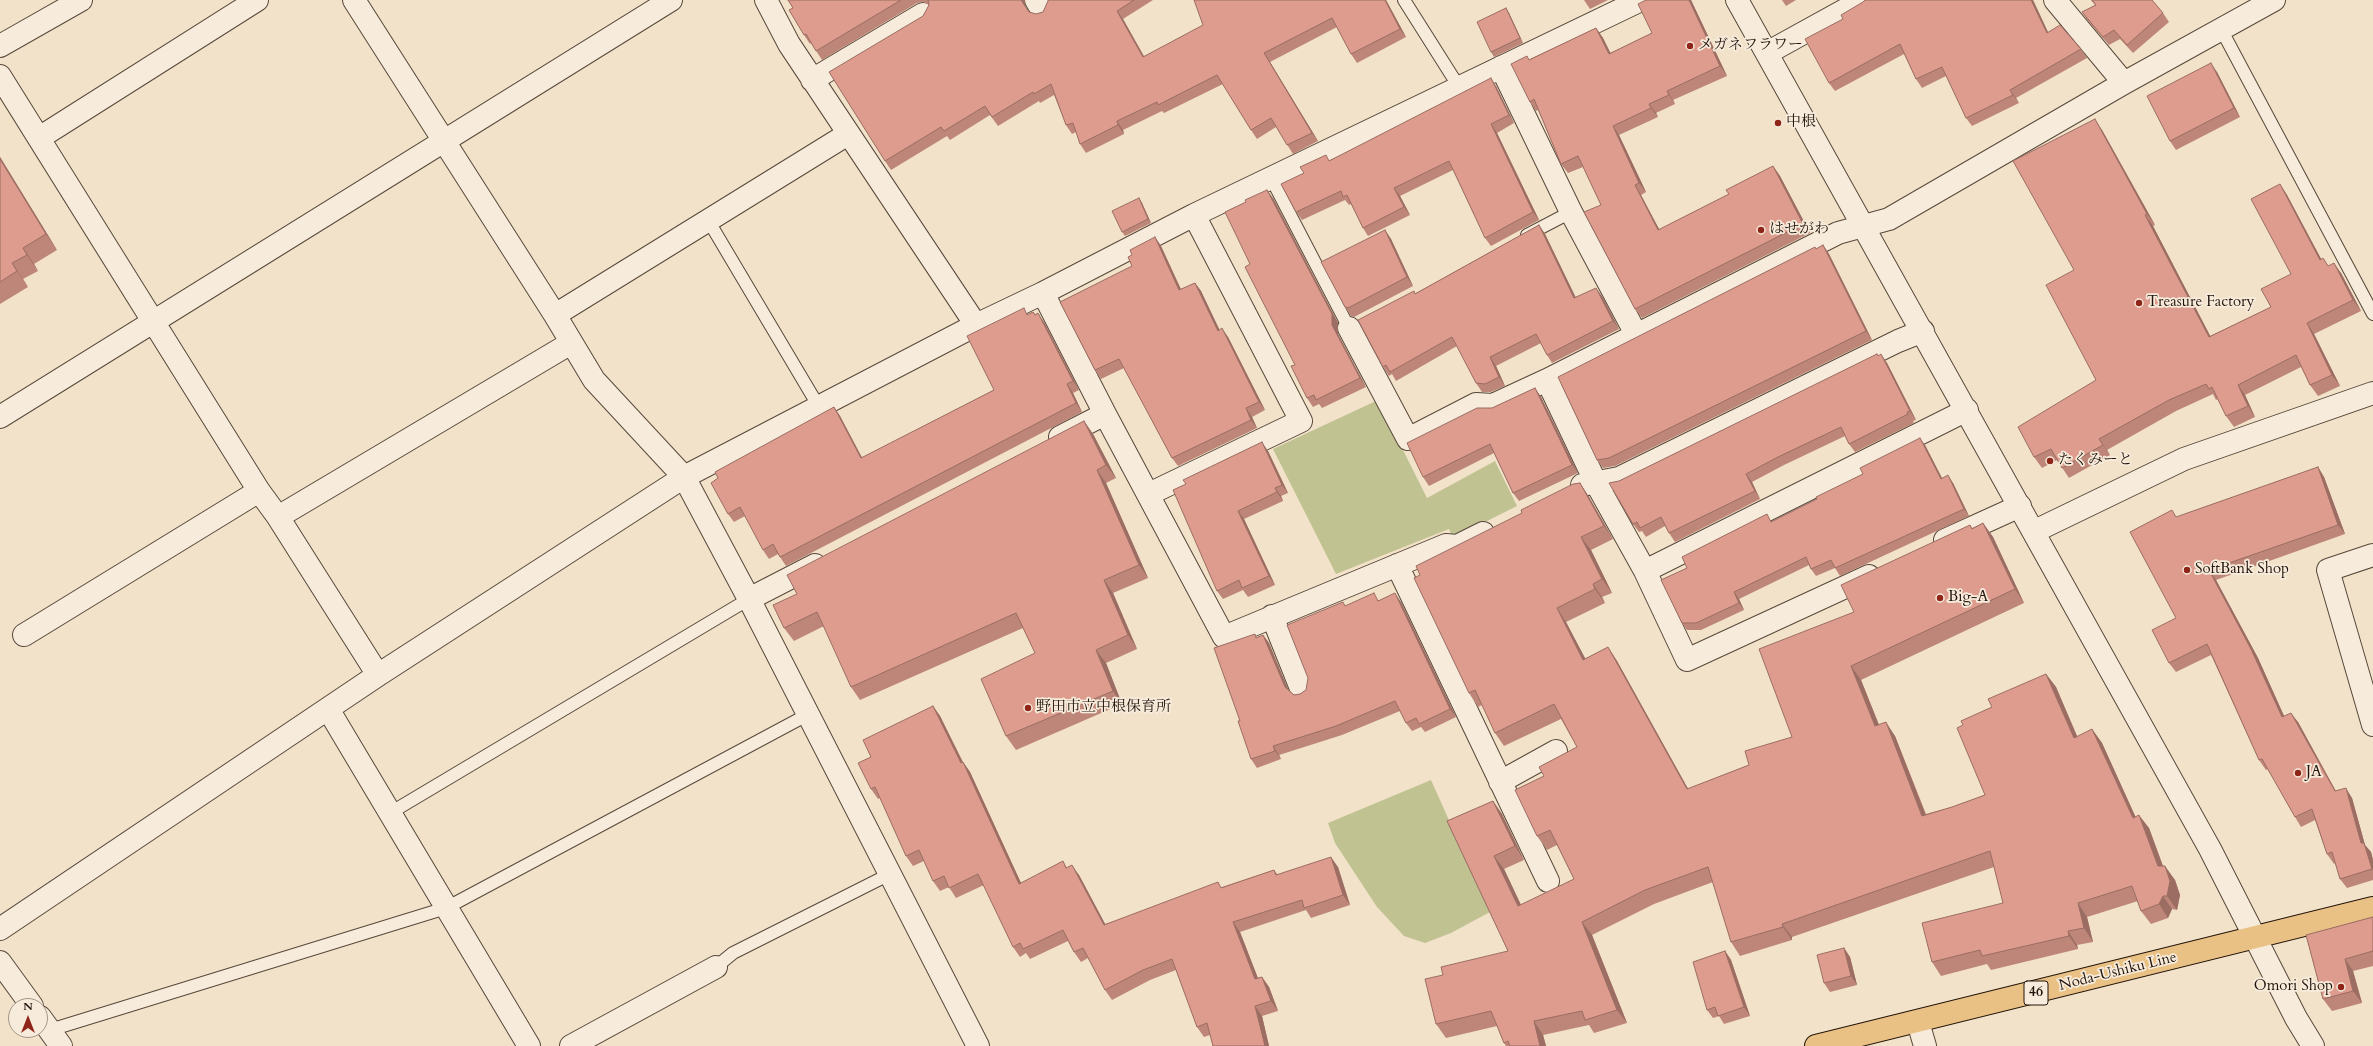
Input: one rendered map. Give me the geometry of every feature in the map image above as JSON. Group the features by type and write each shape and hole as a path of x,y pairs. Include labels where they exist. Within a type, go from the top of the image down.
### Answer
{"main road":[{"name":"Noda-Ushiku Line","path":"1816,1046 1918,1022 2373,908"}],"street":[{"path":"0,46 81,0"},
{"path":"39,138 257,0"},
{"path":"354,0 555,315 594,380 684,477 749,599 807,715 978,1046"},
{"path":"0,417 671,0"},
{"path":"766,0 789,44 812,80 976,325"},
{"path":"0,929 378,675 684,477 976,325 1043,293 1194,215 1459,86 1641,0"},
{"path":"1737,0 1862,226 1923,331 2035,531 2210,849 2255,938 2313,1046"},
{"path":"1767,53 1863,0"},
{"path":"2054,0 2124,83"},
{"path":"1356,325 1408,439 1476,404 1493,405 1547,380 1838,233 1889,219 2124,83 2274,0"},
{"path":"812,80 923,14"},
{"path":"1501,67 1571,212 1636,334"},
{"path":"0,76 259,491 278,517 378,675"},
{"path":"555,315 848,134"},
{"path":"1149,494 1301,421 1194,215"},
{"path":"1043,293 1105,414 1224,637 1446,545 1457,546 1500,525"},
{"path":"1564,493 1578,486 1619,478 1898,341 1923,331"},
{"path":"278,517 571,343"},
{"path":"1547,380 1596,482 1645,571 1687,660 1886,567"},
{"path":"2035,531 2184,459 2373,393"},
{"path":"1645,571 1967,410"},
{"path":"1042,447 1105,414"},
{"path":"24,635 259,491"},
{"path":"1929,548 2020,506"},
{"path":"749,599 833,555"},
{"path":"2373,555 2328,570 2373,725"},
{"path":"1397,565 1548,881"},
{"path":"1272,616 1302,691"},
{"path":"328,709 529,1046"},
{"path":"1500,782 1556,751"},
{"path":"0,962 26,998"},
{"path":"571,1046 716,967"},
{"path":"1918,1022 1925,1046"}],"lane":[{"path":"1404,0 1459,86"},
{"path":"2221,29 2373,314"},
{"path":"1271,178 1356,325"},
{"path":"1516,241 1571,212"},
{"path":"708,220 819,406"},
{"path":"390,813 749,599"},
{"path":"50,1031 446,908 807,715"},
{"path":"716,967 733,953 890,874"}],"green space":[{"path":"1378,400 1427,498 1495,461 1517,506 1453,538 1449,529 1336,574 1273,449"},
{"path":"1431,780 1490,912 1451,933 1425,943 1404,936 1377,907 1335,843 1328,823"}],"building":[{"path":"788,0 901,0 816,51 806,34 804,35 789,10 793,8"},
{"path":"928,0 1021,0 1029,12 1036,14 1043,12 1048,0 1134,0 1117,11 1143,57 1203,25 1194,0 1385,0 1400,29 1351,54 1332,18 1264,53 1312,133 1287,145 1271,118 1251,130 1217,75 1158,105 1157,102 1117,121 1118,125 1080,144 1073,123 1066,125 1051,84 1034,94 1033,92 992,117 985,106 944,131 941,127 885,161 829,72 923,16 929,5"},
{"path":"1646,0 1689,0 1720,66 1667,91 1669,95 1649,104 1651,108 1613,126 1639,183 1635,185 1658,230 1729,194 1726,190 1773,166 1803,224 1635,309 1584,212 1601,205 1578,156 1561,164 1534,99 1530,102 1511,64 1527,56 1529,60 1596,28 1609,54 1652,33 1638,4"},
{"path":"1865,0 2031,0 2047,33 2060,25 2081,49 2010,90 2013,95 1966,118 1942,67 1916,79 1900,44 1829,83 1805,39 1843,19 1841,15"},
{"path":"2092,0 2152,0 2163,13 2127,45 2114,30 2103,37 2082,12 2096,5"},
{"path":"1506,8 1520,38 1491,52 1477,22"},
{"path":"2211,63 2234,108 2170,141 2147,96"},
{"path":"1491,78 1509,115 1491,124 1533,212 1485,238 1449,161 1394,188 1404,207 1363,228 1347,195 1343,197 1341,191 1296,212 1281,184 1304,173 1300,167 1326,155 1329,161"},
{"path":"2095,119 2147,214 2145,215 2209,337 2271,307 2261,289 2291,274 2251,199 2280,184 2320,260 2323,258 2328,266 2334,263 2353,300 2307,323 2332,375 2310,385 2296,355 2238,385 2248,406 2226,416 2212,387 2209,389 2206,384 2169,400 2099,439 2103,445 2062,468 2051,449 2034,457 2018,427 2096,380 2046,285 2074,270 2013,161"},
{"path":"0,159 46,234 23,248 27,255 12,263 17,271 0,282"},
{"path":"1267,190 1332,314 1332,325 1360,378 1316,400 1314,395 1307,398 1291,366 1295,365 1245,267 1250,264 1225,212 1246,202 1245,200"},
{"path":"1139,198 1148,219 1122,232 1112,211"},
{"path":"1539,225 1574,298 1596,288 1613,321 1547,355 1536,334 1490,357 1499,377 1485,384 1476,383 1452,337 1390,372 1386,365 1383,367 1358,320 1414,291 1415,294"},
{"path":"1385,230 1407,277 1348,308 1345,307 1321,262"},
{"path":"1155,237 1179,290 1195,283 1218,331 1222,328 1259,402 1246,408 1251,420 1172,458 1119,359 1095,370 1060,302 1132,266 1128,257 1132,255 1130,250"},
{"path":"1823,245 1866,331 1609,458 1597,460 1558,377 1815,247 1816,249"},
{"path":"1024,308 1027,315 1033,312 1035,315 1038,313 1073,381 1067,384 1076,403 780,557 773,544 763,550 740,507 728,514 711,483 718,478 715,472 834,407 861,458 994,390 967,336"},
{"path":"1877,354 1878,356 1881,354 1910,411 1907,412 1908,414 1849,444 1841,427 1778,457 1746,474 1755,491 1669,533 1661,517 1640,528 1637,522 1633,524 1609,483 1619,481"},
{"path":"1535,388 1572,465 1513,493 1490,444 1423,477 1407,443 1477,408 1492,408"},
{"path":"1084,421 1106,465 1097,470 1139,565 1104,580 1128,635 1096,650 1113,691 1006,736 981,679 1035,653 1016,613 851,687 817,612 784,628 773,605 797,594 787,575"},
{"path":"1920,438 1941,479 1948,475 1964,509 1835,568 1831,560 1811,569 1806,557 1734,592 1739,603 1696,623 1682,623 1661,580 1687,568 1682,557 1767,514 1771,522 1817,499 1816,497 1863,474 1860,468"},
{"path":"1262,442 1282,485 1275,488 1277,492 1238,511 1269,576 1242,588 1239,580 1217,591 1173,490 1186,484 1183,480"},
{"path":"2318,467 2338,525 2209,570 2251,649 2282,717 2291,713 2335,791 2346,788 2361,843 2364,843 2372,869 2340,879 2332,852 2327,854 2312,809 2295,817 2262,759 2259,760 2207,644 2169,663 2152,630 2176,618 2130,532 2172,510 2176,517"},
{"path":"1580,483 1604,526 1581,537 1602,579 1593,584 1595,589 1557,608 1583,660 1608,647 1687,789 1749,765 1745,751 1792,737 1759,649 1854,612 1841,585 1970,525 1972,529 1983,523 2015,589 1851,666 1875,726 1886,722 1922,816 1952,807 1985,795 1957,728 1963,725 1961,721 1992,707 1988,699 2046,674 2074,738 2092,729 2133,818 2139,815 2158,866 2165,866 2170,881 2167,896 2163,896 2159,904 2141,911 2132,886 2078,903 2084,928 2068,931 2069,936 1982,956 1980,950 1932,962 1922,923 2003,903 1990,851 1782,924 1783,927 1731,942 1708,867 1645,890 1582,922 1617,1010 1585,1020 1582,1011 1534,1021 1540,1046 1510,1046 1508,1041 1504,1043 1491,1011 1436,1024 1425,979 1443,975 1441,967 1508,951 1447,821 1493,801 1515,846 1494,856 1518,906 1574,879 1550,830 1537,836 1515,790 1544,776 1539,767 1577,747 1554,704 1495,733 1475,690 1469,693 1414,578 1420,575 1416,566 1522,513 1521,510 1573,484"},
{"path":"1374,593 1378,601 1395,593 1450,709 1419,724 1416,718 1406,723 1395,701 1336,726 1273,746 1275,751 1251,759 1238,721 1240,721 1214,648 1255,634 1256,638 1263,635 1285,687 1294,695 1300,694 1306,690 1308,678 1287,625 1343,602 1345,606"},
{"path":"933,706 961,763 963,762 1019,884 1063,861 1066,868 1072,865 1104,925 1218,882 1221,888 1274,870 1276,875 1331,857 1343,895 1304,908 1302,900 1233,922 1255,979 1262,977 1271,1001 1255,1006 1265,1046 1213,1046 1207,1023 1197,1027 1172,959 1143,970 1105,990 1083,948 1074,952 1063,930 1023,949 1020,943 1013,947 978,874 949,888 944,876 933,881 919,850 906,856 875,787 871,789 858,763 871,757 863,740"},
{"name":"Omori Shop","path":"2373,917 2373,951 2345,959 2353,991 2323,999 2306,935"},
{"path":"1844,948 1851,976 1824,983 1817,955"},
{"path":"1725,951 1744,1007 1718,1016 1715,1007 1707,1010 1693,962"}],"place":[{"name":"メガネフラワー","path":"1690,46"},
{"name":"中根","path":"1778,123"},
{"name":"はせがわ","path":"1761,230"},
{"name":"Treasure Factory","path":"2139,303"},
{"name":"たくみーと","path":"2050,461"},
{"name":"SoftBank Shop","path":"2187,570"},
{"name":"Big-A","path":"1940,598"},
{"name":"野田市立中根保育所","path":"1028,708"},
{"name":"JA","path":"2298,773"},
{"name":"Omori Shop","path":"2341,987"}]}
